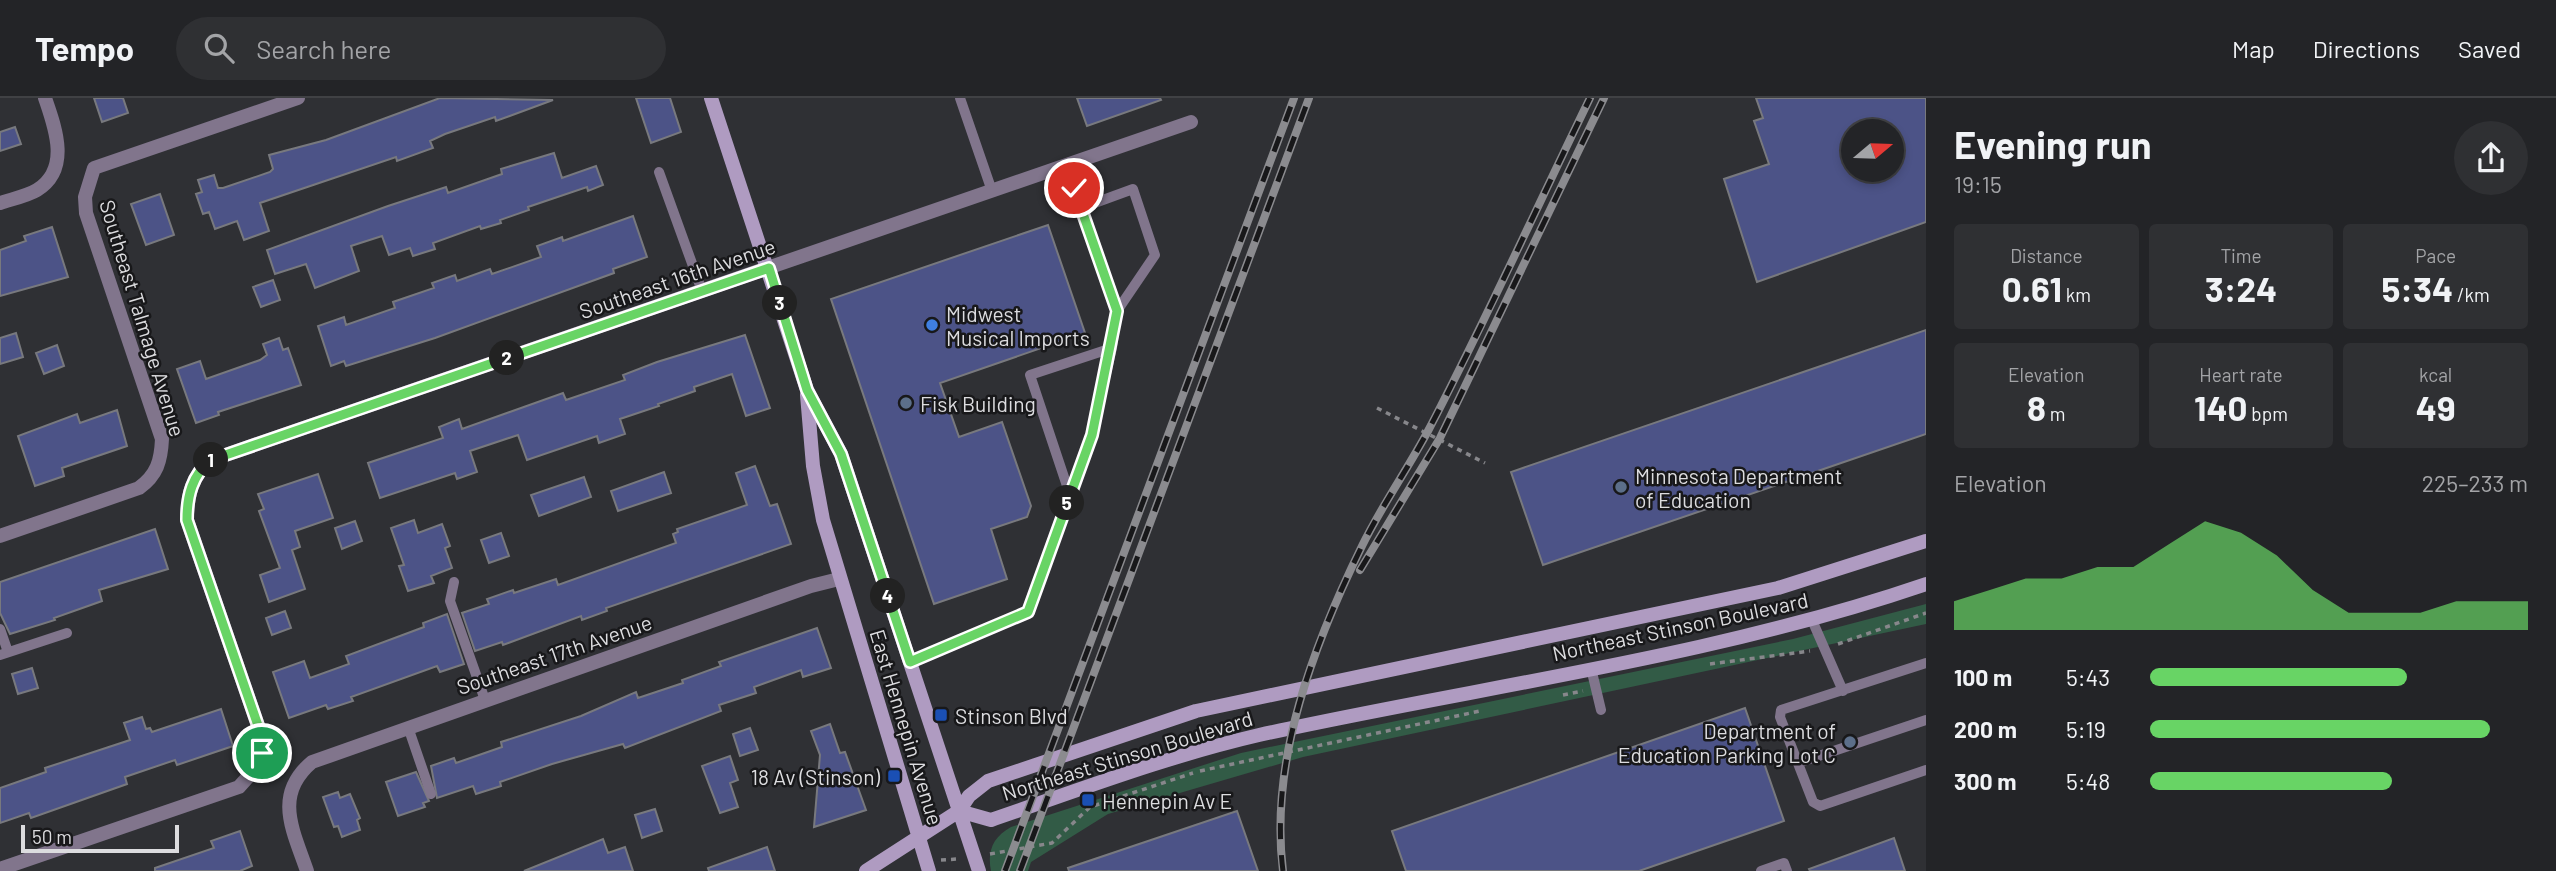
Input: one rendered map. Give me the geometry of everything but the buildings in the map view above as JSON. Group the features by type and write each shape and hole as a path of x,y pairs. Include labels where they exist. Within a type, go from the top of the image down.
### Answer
{"main road":[{"name":"East Hennepin Avenue","path":"711,98 807,390 841,454 979,871"},
{"name":"East Hennepin Avenue","path":"807,390 813,466 839,579 929,871"},
{"name":"Northeast Stinson Boulevard","path":"1926,541 1778,588 1196,711 988,781 969,796 959,811 991,820 1214,746 1812,620 1926,584"},
{"path":"866,871 959,811"}],"street":[{"path":"0,203 36,190 55,169 58,137 45,98"},
{"name":"Southeast Talmage Avenue","path":"0,536 139,488 157,469 162,439 86,213 85,197 94,168 298,98"},
{"name":"Southeast 16th Avenue","path":"0,869 239,787 257,767 263,740 187,520 190,489 199,470 211,460 1191,122"},
{"name":"Southeast 17th Avenue","path":"307,871 289,818 293,784 298,774 312,762 811,586 839,579"}],"lane":[{"path":"960,98 992,191"},
{"path":"1066,165 1117,311"},
{"path":"659,172 702,291"},
{"path":"910,662 1028,612 1092,435 1112,348 1117,311 1156,255 1133,190 1080,208"},
{"path":"1070,495 1030,375 1112,348"},
{"path":"454,582 450,601 485,700"},
{"path":"1812,620 1827,648 1843,691"},
{"path":"0,629 4,654 66,633"},
{"path":"1926,663 1781,710 1780,717 1813,802 1820,806 1926,770"},
{"path":"1591,668 1601,710"},
{"path":"1798,763 1926,720"},
{"path":"408,727 431,794"},
{"path":"1761,871 1784,863 1787,871"}],"path":[{"path":"1377,408 1485,463"},
{"path":"1701,666 1827,648 1926,613"},
{"path":"1556,696 1595,689"},
{"path":"995,853 1052,843 1090,807 1198,771 1489,709"}],"green space":[{"path":"1926,604 1926,624 1303,757 1108,814 1031,862 1028,871 991,871 993,845 1000,835 1011,827 1241,753 1793,639"}],"railway":[{"path":"1005,871 1294,98"},
{"path":"1020,871 1309,98"},
{"path":"1283,871 1280,829 1289,745 1299,704 1327,623 1369,531 1420,446 1449,390 1590,98"},
{"path":"1360,570 1440,438 1604,98"}],"place":[{"name":"Midwest Musical Imports","path":"932,325"},
{"name":"Fisk Building","path":"906,403"},
{"name":"Minnesota Department of Education","path":"1621,487"},
{"name":"Stinson Blvd","path":"941,715"},
{"name":"Department of Education Parking Lot C","path":"1850,742"},
{"name":"18 Av (Stinson)","path":"894,776"},
{"name":"Hennepin Av E","path":"1088,800"}],"route":[{"path":"262,753 263,740 187,520 190,489 199,470 211,460 769,268 807,390 841,454 910,662 1028,612 1092,435 1112,348 1117,311 1074,188"}]}
